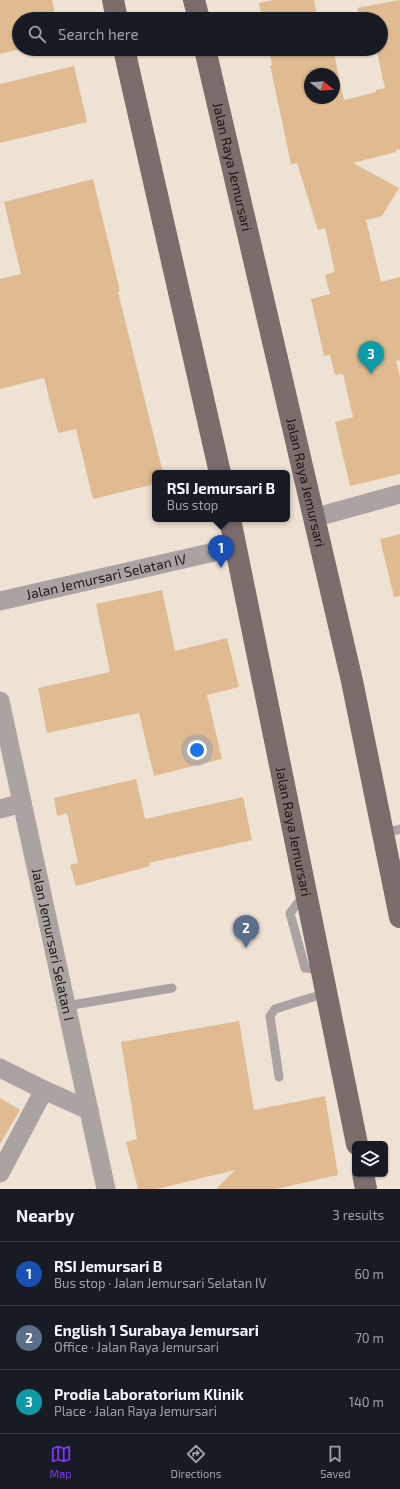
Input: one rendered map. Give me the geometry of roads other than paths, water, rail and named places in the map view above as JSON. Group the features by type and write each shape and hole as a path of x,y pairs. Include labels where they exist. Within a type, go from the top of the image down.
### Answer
{"main road":[{"path":"113,0 116,12"},
{"path":"194,0 197,12"},
{"path":"126,56 219,470"},
{"name":"Jalan Raya Jemursari","path":"207,56 313,518 352,681 391,832 400,918"},
{"name":"Jalan Raya Jemursari","path":"231,522 356,1141"},
{"path":"364,1177 366,1189"}],"street":[{"path":"313,518 400,494"},
{"name":"Jalan Jemursari Selatan IV","path":"0,601 236,547"},
{"name":"Jalan Jemursari Selatan I","path":"0,701 106,1189"},
{"path":"0,809 22,803"},
{"path":"0,1068 89,1110"},
{"path":"0,1173 44,1090"}],"lane":[{"path":"66,1006 172,988"},
{"path":"279,1078 270,1016 275,1009 326,993"}],"place":[{"name":"Prodia Laboratorium Klinik","path":"371,374"},
{"name":"RSI Jemursari B","path":"221,568"},
{"name":"English 1 Surabaya Jemursari","path":"246,948"}]}
